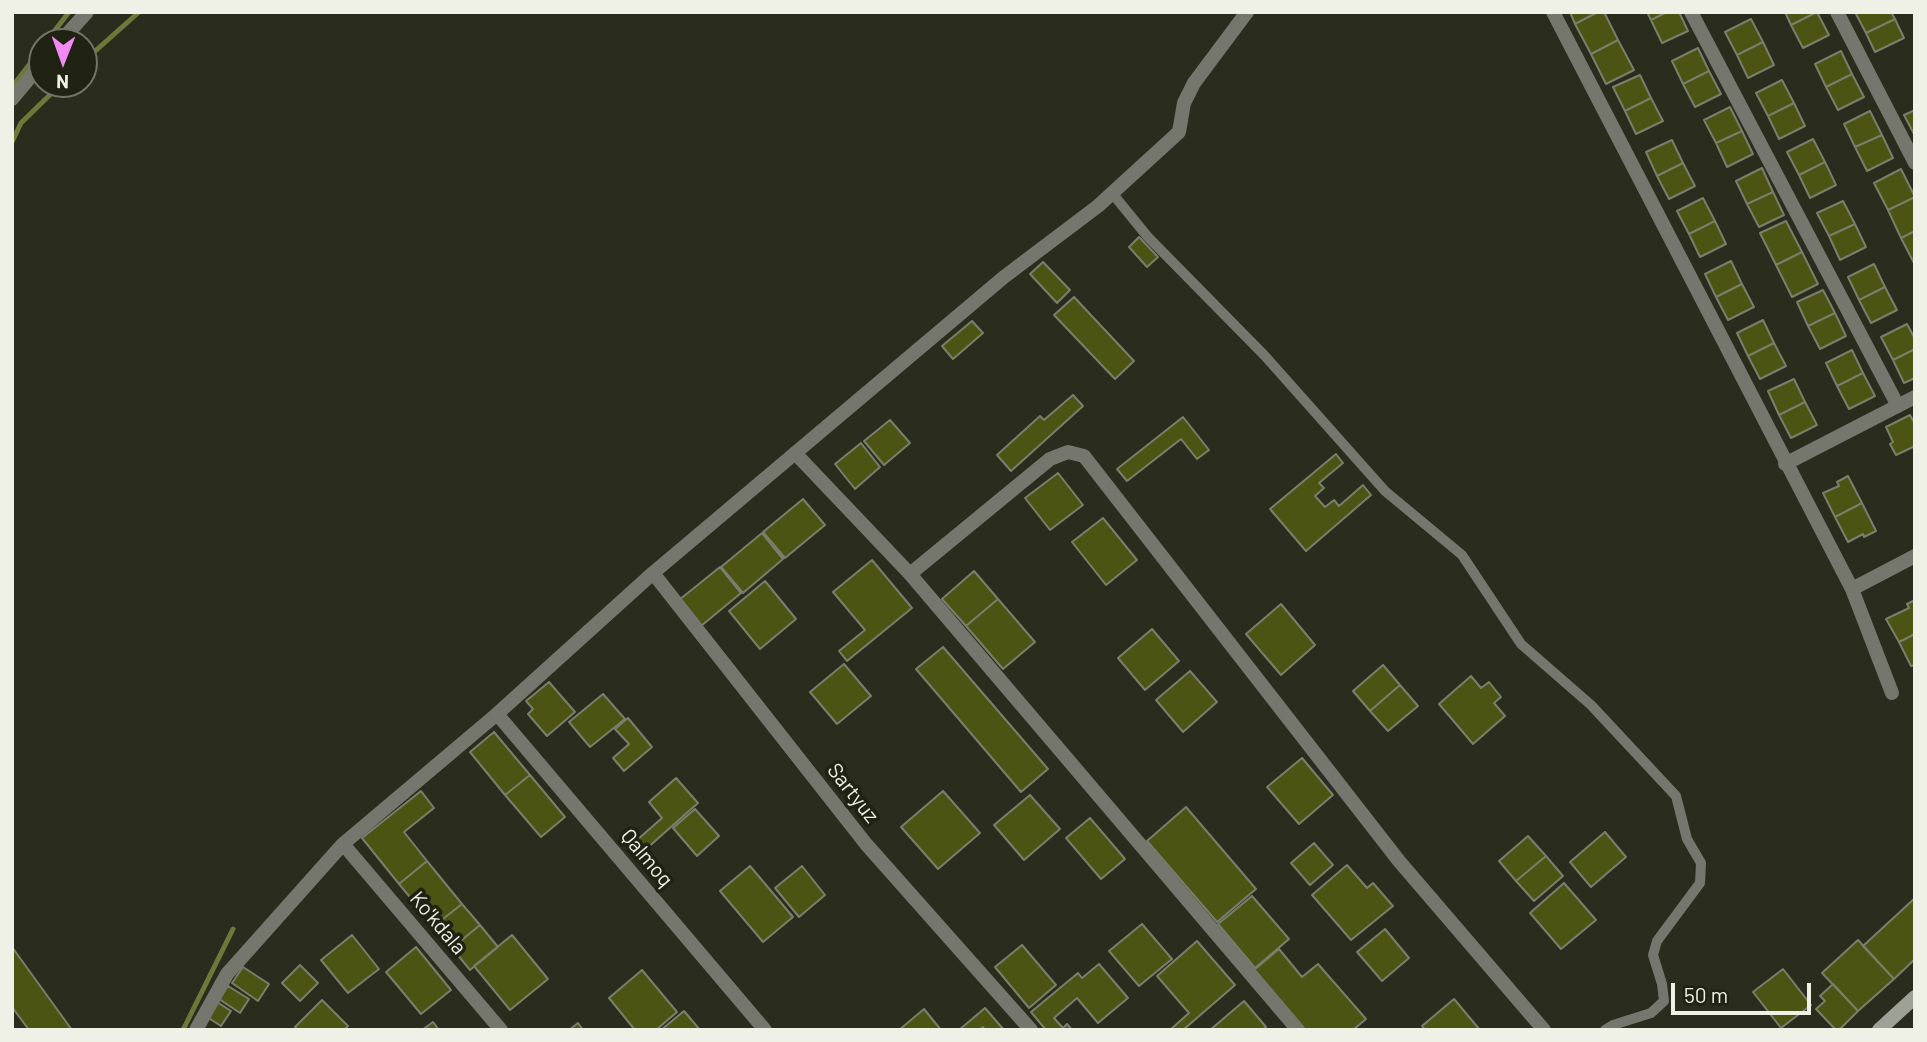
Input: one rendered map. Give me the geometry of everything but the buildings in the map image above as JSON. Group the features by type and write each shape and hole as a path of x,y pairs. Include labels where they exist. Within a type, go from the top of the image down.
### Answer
{"main road":[{"path":"1880,1030 1915,997"}],"street":[{"path":"73,28 87,12"},
{"path":"196,1030 227,974 344,844 497,714 653,573 1004,276 1112,193 1179,132 1184,103 1194,83 1247,12"},
{"path":"1553,12 1852,589 1892,693"},
{"path":"1691,12 1898,406"},
{"path":"1837,12 1915,163"},
{"path":"12,99 28,80"},
{"path":"1785,464 1915,397"},
{"path":"910,574 1050,459 1068,452 1084,456 1399,861 1545,1030"},
{"path":"795,453 910,574 1298,1030"},
{"path":"1852,589 1915,556"},
{"name":"Sartyuz","path":"653,573 866,844 1031,1030"},
{"name":"Qalmoq","path":"497,714 765,1030"},
{"name":"Ko'kdala","path":"344,844 501,1030"}],"lane":[{"path":"1112,193 1147,236 1265,356 1385,491 1462,555 1521,644 1591,705 1676,796 1687,839 1701,863 1700,883 1657,941 1653,955 1664,1001 1651,1013 1605,1030"}],"waterway":[{"path":"57,28 69,12"},
{"path":"98,49 139,12"},
{"path":"12,87 28,66"},
{"path":"12,142 21,123 47,98"},
{"path":"183,1030 233,929"}]}
